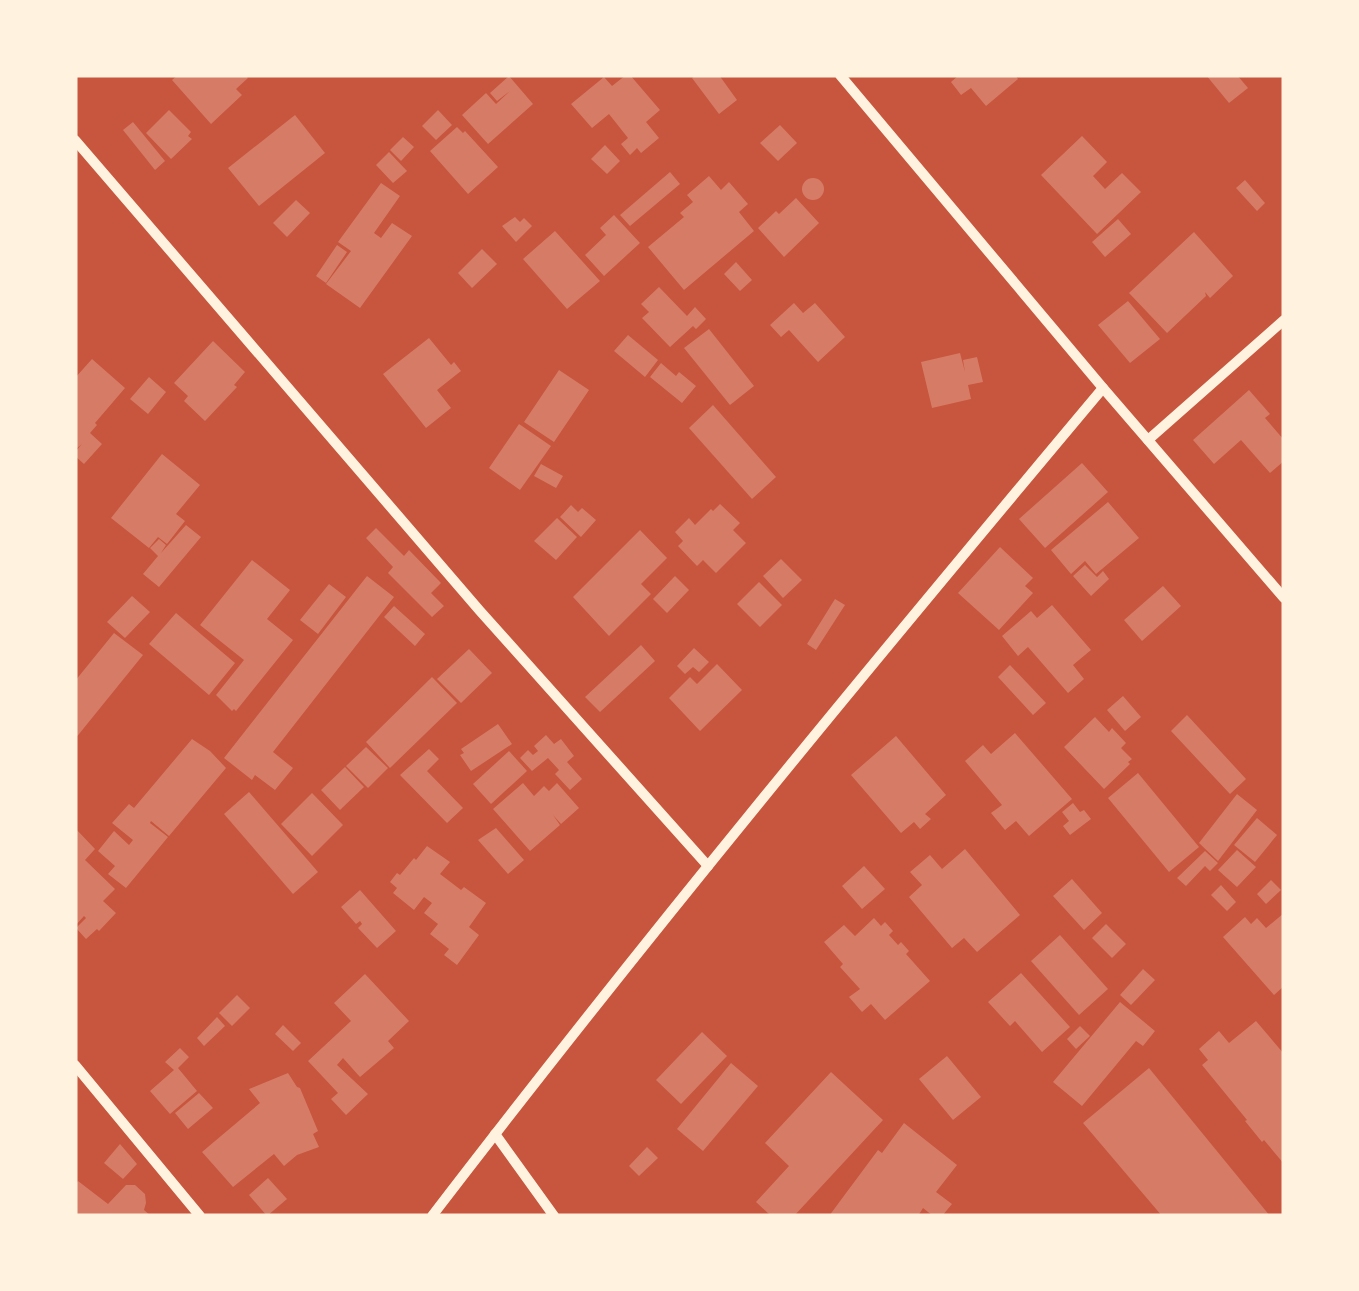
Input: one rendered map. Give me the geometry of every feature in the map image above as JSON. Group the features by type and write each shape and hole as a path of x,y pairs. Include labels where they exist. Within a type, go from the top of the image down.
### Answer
{"street":[{"path":"840,75 1284,598"},
{"path":"75,140 480,611 708,866"},
{"path":"1148,440 1284,320"},
{"path":"432,1216 878,656 1103,388"},
{"path":"75,1065 200,1216"},
{"path":"495,1134 554,1216"}],"building":[{"path":"178,75 248,78 236,89 242,95 211,124 172,80"},
{"path":"626,75 660,110 646,122 659,138 641,153 637,148 630,155 621,144 628,138 609,114 592,128 571,104 604,77 612,86"},
{"path":"719,75 737,100 719,114 692,78"},
{"path":"959,75 1015,75 1018,79 986,106 971,88 961,95 951,82"},
{"path":"1206,75 1237,75 1248,88 1229,103"},
{"path":"509,76 533,104 488,144 462,115 486,93 496,104 510,91 497,101 490,93"},
{"path":"169,110 191,132 188,136 192,139 171,159 146,133"},
{"path":"438,110 452,125 436,140 422,126"},
{"path":"295,115 325,153 259,206 228,168"},
{"path":"133,122 165,161 155,170 123,130"},
{"path":"780,125 797,143 778,161 760,143"},
{"path":"457,127 498,167 468,194 430,151"},
{"path":"1082,136 1107,162 1093,176 1105,189 1122,173 1141,192 1097,234 1041,175"},
{"path":"403,137 414,147 401,161 390,150"},
{"path":"605,145 620,161 607,174 591,159"},
{"path":"389,152 407,171 393,183 376,165"},
{"path":"670,172 680,184 630,226 620,215"},
{"path":"709,176 721,190 729,182 748,204 739,212 754,231 684,290 648,247 684,217 680,213 693,202 687,195"},
{"path":"813,178 821,181 821,197 813,200 805,197 802,189 805,181"},
{"path":"1245,180 1265,203 1257,211 1236,188"},
{"path":"381,183 400,196 374,233 381,238 392,223 412,236 360,308 326,284 351,251 338,242"},
{"path":"796,198 819,223 784,257 758,228"},
{"path":"296,200 310,213 287,237 273,223"},
{"path":"614,215 640,243 604,276 585,255 606,235 600,228"},
{"path":"515,217 520,222 524,218 532,226 516,242 502,226"},
{"path":"1118,219 1131,234 1105,257 1092,242"},
{"path":"555,231 600,281 567,309 523,259"},
{"path":"1194,232 1233,276 1210,298 1205,292 1206,296 1167,333 1129,293"},
{"path":"337,245 347,252 326,283 316,276"},
{"path":"482,249 497,264 472,288 458,273"},
{"path":"736,262 752,280 740,291 724,274"},
{"path":"659,287 687,316 695,307 706,319 670,347 642,318 649,312 641,304"},
{"path":"1128,301 1160,339 1130,363 1098,325"},
{"path":"794,303 803,313 815,303 845,337 818,362 789,330 781,337 770,325"},
{"path":"709,329 754,386 730,405 684,348"},
{"path":"628,335 658,360 645,377 614,351"},
{"path":"429,338 451,365 454,362 461,371 437,390 451,408 426,428 383,374"},
{"path":"213,341 245,372 234,385 237,387 205,421 184,401 188,396 174,383"},
{"path":"960,353 965,372 963,360 977,357 983,382 968,385 971,399 932,408 921,362"},
{"path":"92,359 125,388 95,423 90,433 102,444 84,464 75,456 82,444 75,450 75,378"},
{"path":"661,363 696,386 682,403 650,377"},
{"path":"559,370 589,390 554,442 524,422"},
{"path":"149,377 166,392 148,414 130,399"},
{"path":"1249,390 1270,414 1265,418 1284,440 1284,461 1270,473 1241,440 1214,464 1193,440"},
{"path":"713,405 776,477 752,499 689,428"},
{"path":"519,424 551,446 520,490 489,468"},
{"path":"162,454 200,485 176,514 185,521 167,544 158,537 149,548 111,518"},
{"path":"1082,463 1108,492 1045,548 1019,519"},
{"path":"541,464 563,476 556,488 534,476"},
{"path":"1108,502 1139,538 1096,574 1085,561 1071,574 1051,550"},
{"path":"720,504 740,523 733,530 746,543 716,573 703,560 697,566 678,546 683,541 675,532 689,518 695,525"},
{"path":"571,505 578,512 582,508 596,520 581,537 560,517"},
{"path":"557,518 577,537 556,560 534,541"},
{"path":"186,525 201,537 159,587 143,574 158,556 150,548 159,539 166,545 161,553"},
{"path":"376,528 404,556 409,550 441,583 431,593 444,606 432,617 388,573 393,567 366,538"},
{"path":"640,530 667,558 641,584 651,594 609,636 573,597"},
{"path":"1000,547 1033,578 1025,586 1033,593 999,630 958,593"},
{"path":"781,559 802,580 783,598 763,576"},
{"path":"252,560 290,590 267,619 293,640 236,711 232,711 216,695 244,660 200,625"},
{"path":"1085,565 1097,577 1103,571 1109,579 1091,596 1073,576"},
{"path":"367,576 394,597 273,752 293,768 275,790 255,775 252,780 224,758"},
{"path":"675,576 689,590 667,613 653,599"},
{"path":"759,582 782,605 760,627 737,604"},
{"path":"329,584 346,597 318,634 300,620"},
{"path":"1163,586 1181,606 1142,641 1124,620"},
{"path":"132,596 150,612 125,638 107,622"},
{"path":"835,599 845,605 816,650 807,644"},
{"path":"1052,605 1091,650 1073,665 1084,679 1068,693 1028,647 1018,656 1002,636 1031,611 1037,618"},
{"path":"394,606 425,634 415,646 384,617"},
{"path":"176,613 235,663 209,695 149,644"},
{"path":"114,633 143,655 75,739 75,681"},
{"path":"641,645 655,661 600,712 585,697"},
{"path":"694,648 709,662 699,672 693,667 685,674 677,666"},
{"path":"469,649 492,673 461,703 437,679"},
{"path":"717,664 742,690 700,731 669,698 690,677 697,684"},
{"path":"1010,665 1046,703 1033,715 998,677"},
{"path":"432,677 457,703 390,768 366,742"},
{"path":"1123,696 1141,717 1125,731 1107,710"},
{"path":"1187,715 1246,779 1230,794 1171,731"},
{"path":"1095,717 1126,743 1121,748 1132,759 1104,789 1064,747"},
{"path":"498,724 512,744 471,771 460,755 464,753 461,749"},
{"path":"1015,733 1072,799 1029,836 1016,821 1005,830 991,813 1002,805 965,761 983,745 991,754"},
{"path":"546,735 554,744 561,739 574,756 567,762 582,779 570,790 555,774 559,770 548,758 532,771 520,758 528,750 533,755 538,751 534,746"},
{"path":"896,736 946,795 925,814 931,819 920,829 914,822 901,833 851,775"},
{"path":"192,739 226,768 169,836 151,821 168,837 126,888 108,874 115,866 98,851 114,831 129,845 133,840 112,823 129,804 134,808"},
{"path":"366,747 388,768 368,788 346,766"},
{"path":"429,749 439,759 427,771 463,808 447,823 400,775"},
{"path":"509,751 527,771 491,804 473,784"},
{"path":"345,767 364,787 340,810 321,790"},
{"path":"1138,773 1199,847 1169,872 1108,798"},
{"path":"523,783 534,796 544,786 549,791 557,783 579,808 561,824 553,815 560,825 530,851 493,809"},
{"path":"249,792 318,872 293,894 224,814"},
{"path":"312,793 343,825 312,856 281,824"},
{"path":"1237,794 1257,810 1218,861 1199,843"},
{"path":"1073,803 1091,819 1070,835 1063,826 1069,821 1062,812"},
{"path":"1257,818 1277,835 1255,862 1234,845"},
{"path":"75,828 95,849 85,860 115,889 103,901 116,913 86,939 76,928 86,918 75,926"},
{"path":"496,828 524,860 508,874 478,840"},
{"path":"427,846 450,862 440,874 486,903 469,927 479,935 457,965 444,955 449,949 430,934 438,924 424,913 432,903 424,897 414,910 393,893 397,888 390,882"},
{"path":"965,849 1020,915 977,952 964,938 952,948 909,897 922,885 910,872 930,855 942,869"},
{"path":"1237,850 1256,867 1237,887 1218,870"},
{"path":"1205,851 1218,863 1210,871 1205,866 1186,886 1177,878"},
{"path":"864,866 885,889 862,909 842,886"},
{"path":"1072,879 1102,913 1084,930 1053,896"},
{"path":"1271,880 1281,890 1266,904 1257,894"},
{"path":"1221,885 1236,902 1227,911 1211,895"},
{"path":"360,890 396,931 377,948 358,928 360,921 356,924 341,907"},
{"path":"1284,913 1284,986 1274,995 1223,937 1245,917 1251,924 1257,918 1266,928"},
{"path":"874,918 893,931 889,935 898,945 901,942 909,951 906,954 930,981 885,1020 871,1004 862,1012 849,997 860,989 824,942 844,925 855,936"},
{"path":"1106,924 1126,944 1112,958 1092,938"},
{"path":"1060,935 1108,989 1079,1015 1031,961"},
{"path":"1143,969 1155,980 1131,1005 1120,995"},
{"path":"1021,973 1070,1027 1042,1052 1015,1021 1010,1026 988,1002"},
{"path":"365,974 409,1021 388,1041 394,1048 360,1077 343,1058 337,1065 368,1094 346,1115 331,1099 338,1093 308,1061 351,1021 334,1003"},
{"path":"237,995 250,1008 232,1026 219,1013"},
{"path":"1120,1002 1155,1031 1143,1046 1136,1041 1082,1106 1053,1082"},
{"path":"217,1017 225,1026 204,1046 197,1038"},
{"path":"1256,1021 1284,1054 1284,1164 1202,1065 1208,1060 1199,1049 1219,1031 1229,1043"},
{"path":"283,1025 301,1043 293,1051 275,1034"},
{"path":"1080,1026 1090,1036 1076,1049 1067,1039"},
{"path":"702,1032 727,1056 681,1104 656,1080"},
{"path":"180,1048 189,1057 178,1068 197,1091 170,1114 150,1091 174,1070 165,1062"},
{"path":"947,1056 981,1097 953,1120 919,1079"},
{"path":"731,1063 758,1086 703,1151 677,1129"},
{"path":"1149,1068 1270,1216 1162,1216 1083,1123"},
{"path":"831,1072 883,1120 794,1216 771,1216 756,1202 789,1166 765,1143"},
{"path":"288,1073 300,1088 318,1131 313,1134 319,1147 297,1155 284,1166 274,1154 233,1187 202,1152 260,1103 249,1089"},
{"path":"199,1093 213,1108 188,1129 175,1113"},
{"path":"904,1123 957,1165 936,1192 952,1204 942,1216 933,1216 923,1208 918,1216 829,1216 878,1150 882,1153"},
{"path":"120,1144 137,1164 123,1179 104,1163"},
{"path":"647,1147 658,1158 639,1176 629,1166"},
{"path":"268,1178 287,1199 267,1216 249,1195"},
{"path":"78,1181 108,1204 126,1185 135,1185 145,1194 144,1210 151,1216 75,1216"}]}
